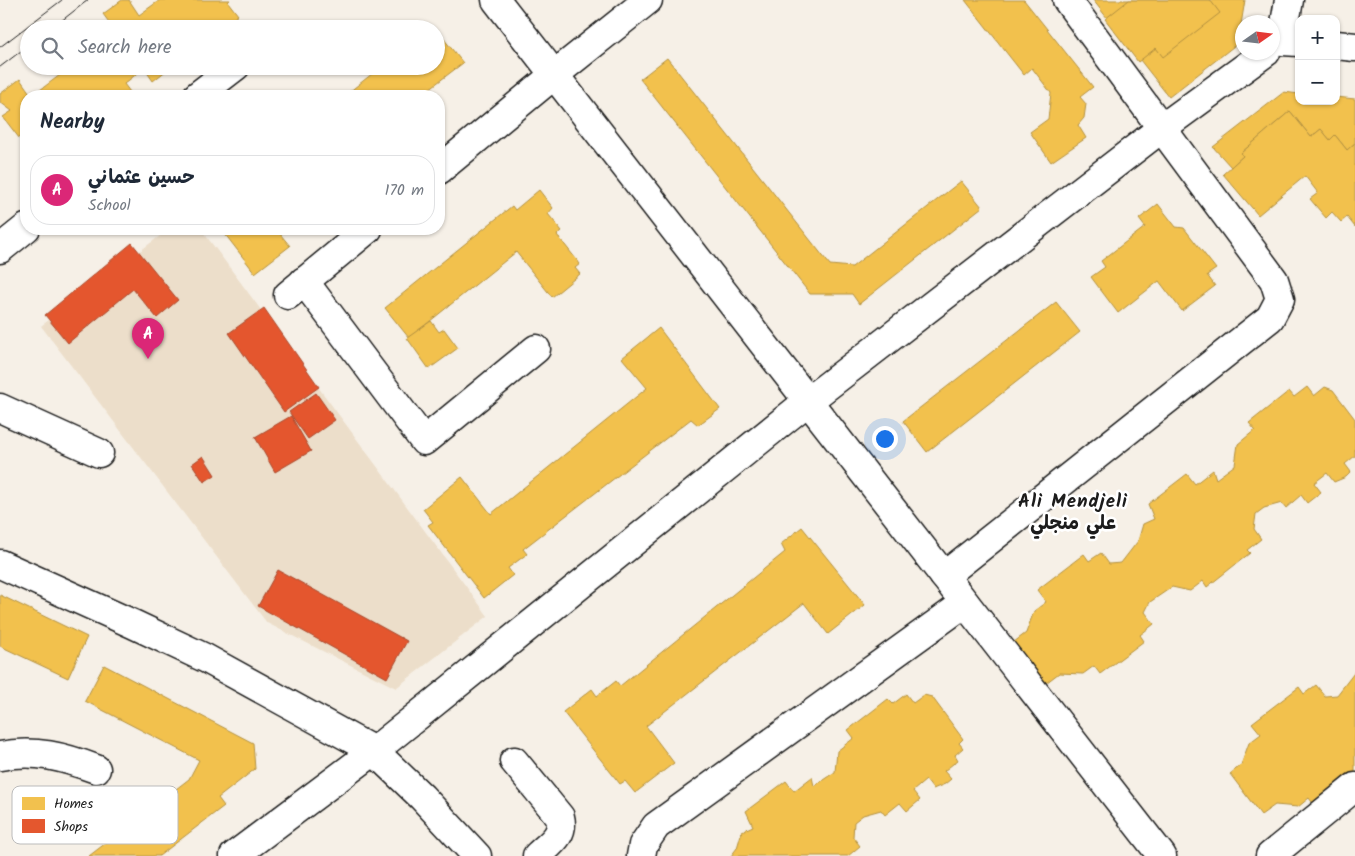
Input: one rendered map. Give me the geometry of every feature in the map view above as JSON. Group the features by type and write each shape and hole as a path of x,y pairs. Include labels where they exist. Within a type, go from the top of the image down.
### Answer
{"street":[{"path":"496,0 1162,856"},
{"path":"445,165 648,0"},
{"path":"944,576 1270,318 1280,299 1274,280 1067,0"},
{"path":"1280,46 1289,0"},
{"path":"1340,45 1355,47"},
{"path":"234,856 374,751 808,401 1162,128 1260,60"},
{"path":"205,90 224,75"},
{"path":"0,249 20,233"},
{"path":"361,235 296,288 424,441 536,349"},
{"path":"0,408 99,453"},
{"path":"0,564 205,658 374,751 422,797 477,856"},
{"path":"641,856 643,845 656,826 965,603"},
{"path":"0,756 35,753 66,758 96,769"},
{"path":"514,761 560,818 562,824 561,833 537,856"},
{"path":"1270,856 1355,787"}],"shaded area":[{"path":"161,235 205,235 488,616 396,688 267,623 41,326"}],"building: Homes":[{"path":"122,0 129,0 139,15 160,0 230,0 228,2 238,15 232,20 107,20 103,14"},
{"path":"965,0 1024,0 1093,87 1080,97 1086,104 1084,118 1078,125 1086,138 1051,162 1030,132 1048,119 1051,93 1032,68 1024,75"},
{"path":"1093,0 1245,0 1243,15 1235,15 1235,45 1169,97"},
{"path":"1129,0 1210,0 1220,13 1163,57 1156,48 1138,62 1105,19"},
{"path":"445,40 463,63 428,90 352,90 371,75 445,75"},
{"path":"667,58 830,265 852,267 961,181 982,207 859,304 852,294 810,294 640,79"},
{"path":"60,75 135,75 124,84 128,90 40,90"},
{"path":"149,75 161,75 153,81"},
{"path":"20,79 28,90 20,90 20,139 3,117 12,111 0,102 0,94"},
{"path":"1284,92 1295,93 1295,105 1340,105 1340,97 1355,99 1355,143 1347,150 1335,135 1330,140 1321,129 1311,137 1290,111 1241,153 1243,156 1231,167 1213,147"},
{"path":"1290,111 1311,137 1321,129 1330,140 1335,135 1347,150 1355,143 1355,227 1347,217 1341,222 1332,212 1326,218 1310,199 1318,193 1305,176 1258,215 1223,174 1243,156 1241,153"},
{"path":"539,190 553,208 548,214 562,231 557,235 580,264 575,268 580,274 552,297 516,252 409,338 385,308 512,206 515,210"},
{"path":"1158,204 1176,227 1184,228 1216,269 1207,275 1215,286 1182,311 1159,281 1118,313 1091,277 1105,267 1101,261 1145,227 1139,219"},
{"path":"226,235 281,235 290,246 255,273"},
{"path":"1056,302 1080,332 927,452 903,421"},
{"path":"431,321 439,332 444,329 458,348 429,369 407,338"},
{"path":"659,328 720,409 698,425 691,419 523,549 527,554 508,568 513,575 484,598 428,525 433,522 423,509 462,477 491,514 647,388 622,358"},
{"path":"1307,387 1314,396 1325,387 1333,390 1355,419 1355,456 1345,464 1351,472 1346,477 1334,482 1327,473 1314,483 1321,492 1307,503 1301,495 1286,508 1282,503 1264,508 1256,514 1254,529 1261,539 1247,550 1250,553 1207,587 1203,581 1190,591 1172,587 1150,602 1145,612 1154,624 1140,635 1144,641 1100,674 1094,666 1083,674 1059,673 1046,683 1014,642 1026,633 1034,611 1046,602 1037,590 1084,554 1089,561 1101,553 1109,564 1121,563 1138,541 1143,524 1154,519 1148,504 1187,474 1195,484 1213,470 1216,479 1235,465 1238,444 1255,430 1249,423 1289,391 1294,397"},
{"path":"802,527 865,605 828,634 804,603 646,726 674,763 635,793 625,781 620,784 563,712 592,689 597,696 616,681 620,686 785,552 781,544"},
{"path":"0,595 87,637 68,678 0,646"},
{"path":"104,665 253,743 255,769 218,798 224,806 178,841 178,787 189,779 199,760 85,701"},
{"path":"1355,669 1355,777 1315,806 1309,798 1298,807 1275,805 1261,815 1230,774 1241,765 1249,743 1261,734 1252,723 1299,687 1304,694 1316,685 1325,696 1337,695"},
{"path":"906,694 913,703 924,695 932,697 963,739 959,743 963,748 955,755 958,760 944,771 951,779 933,789 926,780 913,791 920,800 907,811 900,803 885,815 881,810 863,815 854,822 853,837 860,846 848,856 731,856 737,848 742,831 753,826 746,811 786,781 794,791 812,777 814,786 835,772 837,751 854,738 848,730 888,699 893,704"},
{"path":"105,844 175,844 159,856 89,856"}],"building: Shops":[{"path":"132,243 178,300 157,318 133,289 68,343 45,315"},
{"path":"264,308 319,387 284,412 229,333"},
{"path":"316,393 335,420 308,439 289,412"},
{"path":"291,416 311,451 275,472 255,437"},
{"path":"203,456 215,475 204,482 192,464"},
{"path":"278,570 407,641 387,678 258,606"}],"tram line":[{"path":"36,20 62,0"},
{"path":"62,20 88,0"},
{"path":"0,47 20,32"},
{"path":"0,67 20,52"}],"place":[{"name":"حسين عثماني","path":"148,359"}],"district":[{"name":"Ali Mendjeli علي منجلي","path":"1073,513"}]}
